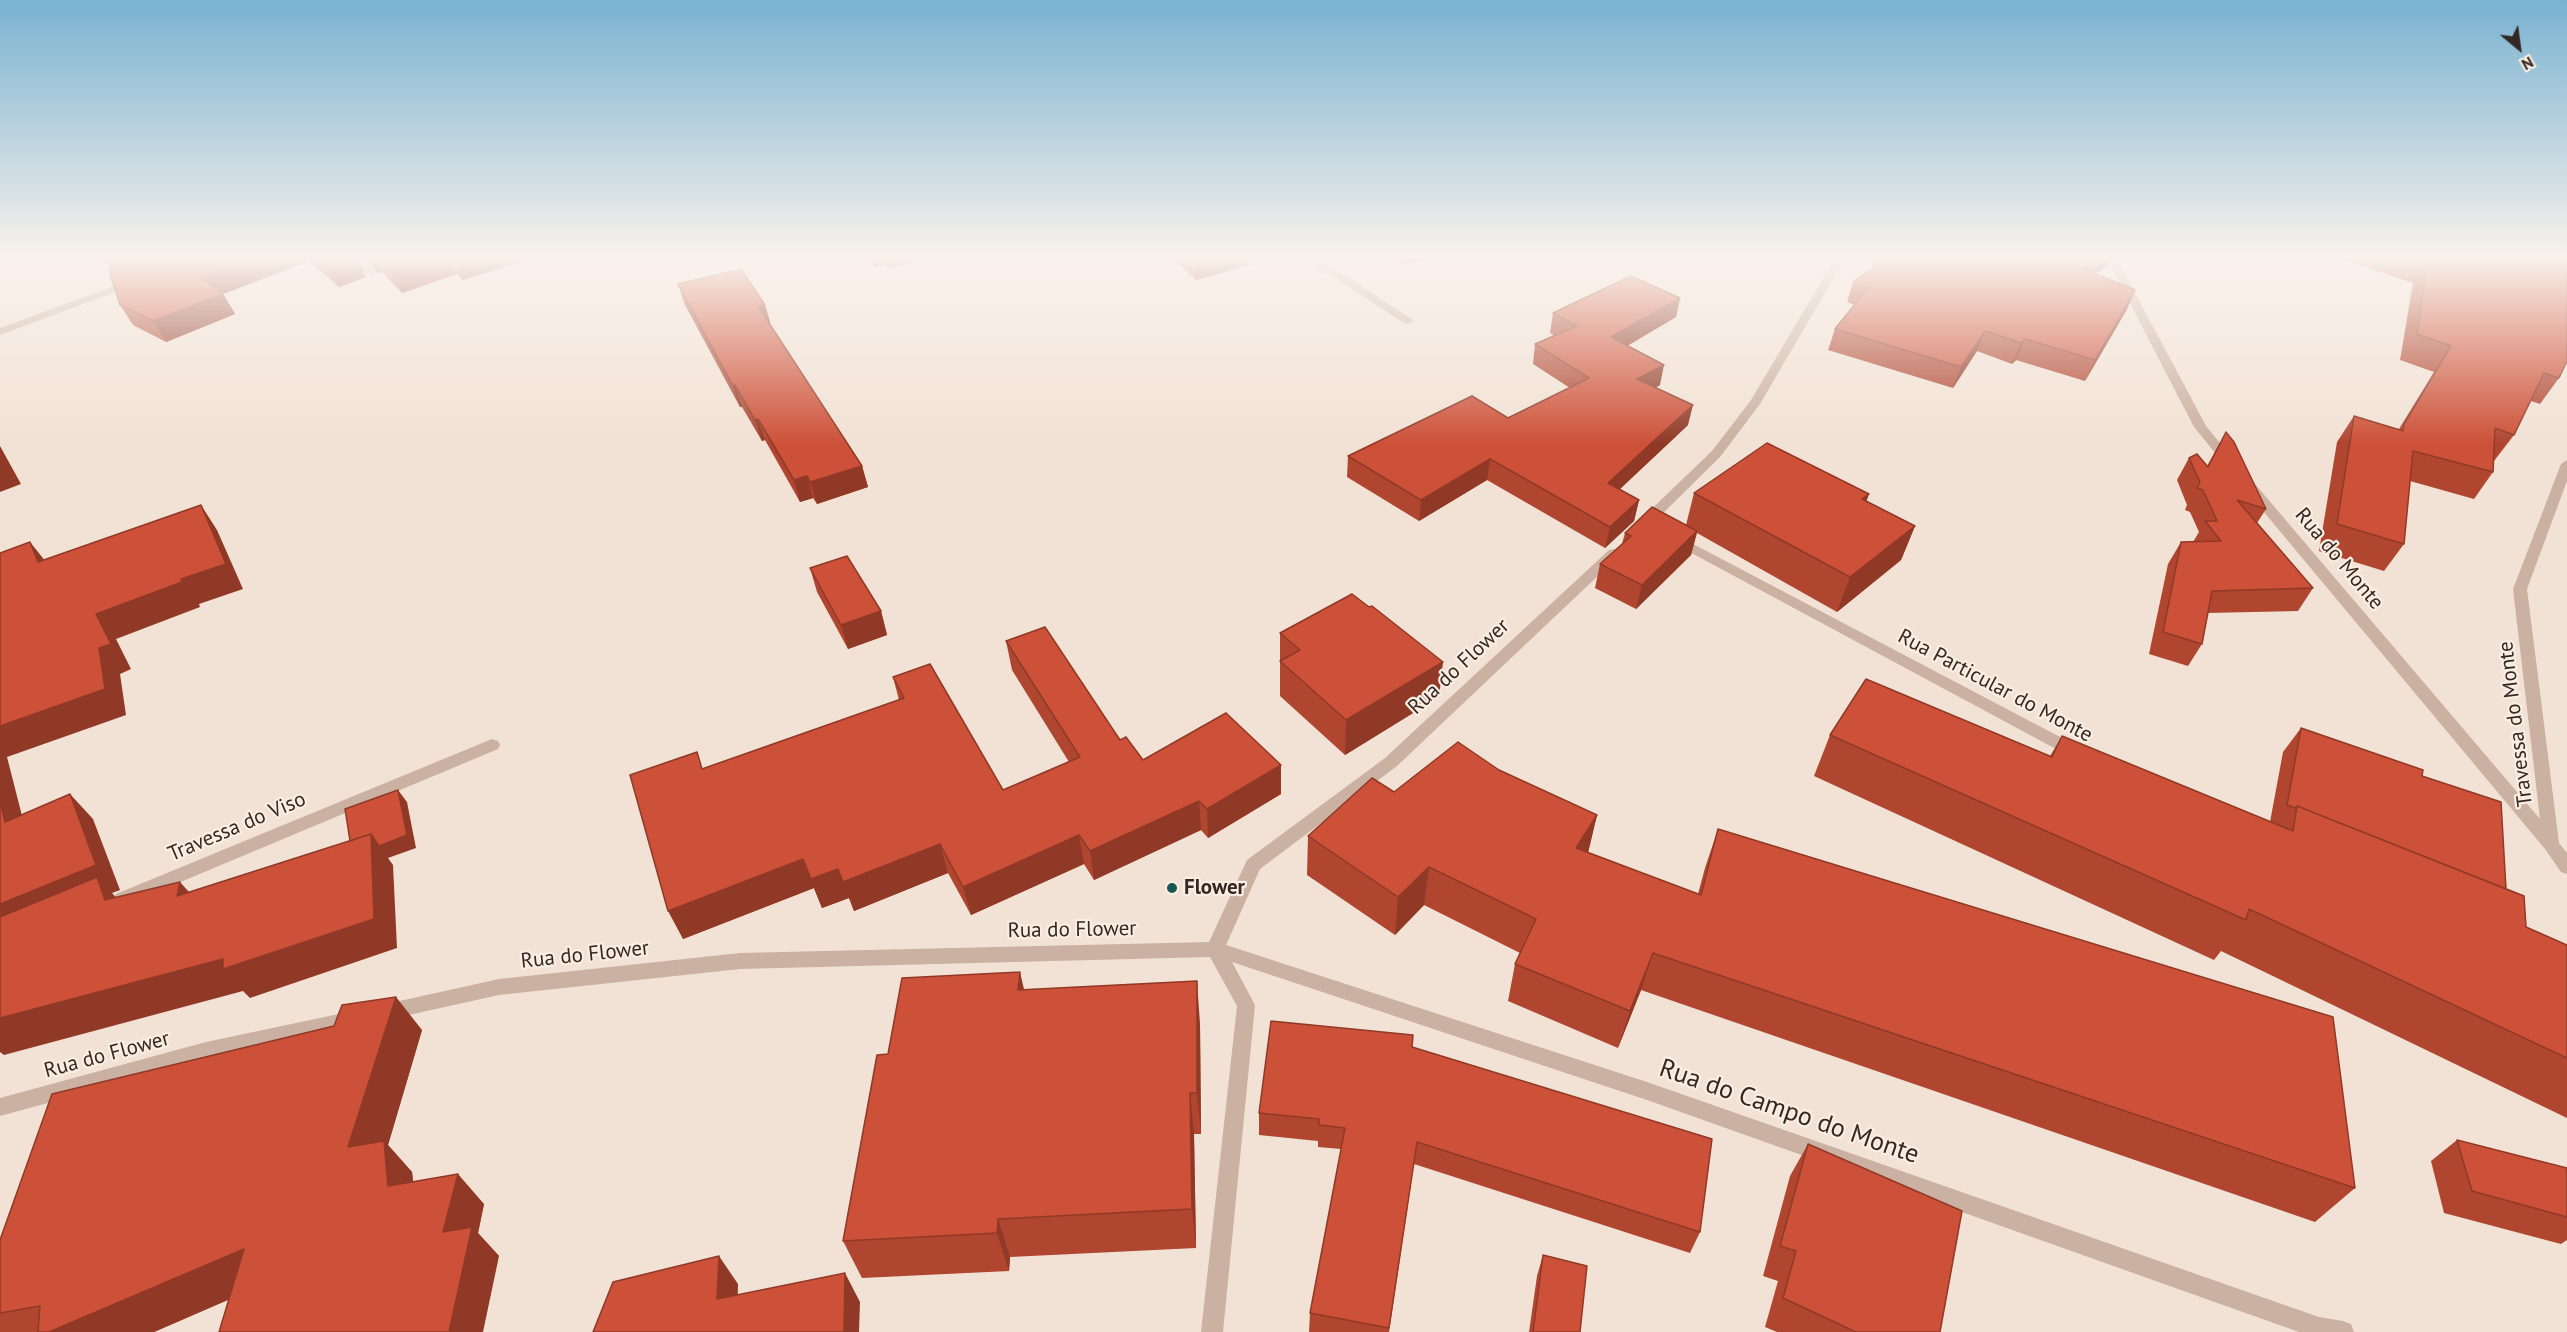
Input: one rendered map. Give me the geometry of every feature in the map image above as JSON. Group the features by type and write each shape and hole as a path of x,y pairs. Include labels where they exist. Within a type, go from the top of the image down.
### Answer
{"street":[{"path":"0,332 34,319"},
{"name":"Rua do Flower","path":"0,1107 206,1052 499,987 740,961 1215,949 1253,865 1391,762 1647,531 1716,454 1756,401 1804,319"},
{"name":"Rua do Monte","path":"2144,319 2200,427 2551,844 2567,867"},
{"name":"Travessa do Monte","path":"2551,844 2520,589 2567,464"},
{"name":"Rua Particular do Monte","path":"1647,531 2091,760"},
{"name":"Travessa do Viso","path":"109,905 492,745"},
{"path":"1212,1332 1246,1005 1215,949"},
{"name":"Rua do Campo do Monte","path":"1215,949 1647,1091 2297,1320 2343,1332"}],"building":[{"path":"697,319 767,319 862,466 810,482 807,476 794,480 758,419 755,420 735,385 733,386"},
{"path":"1564,319 1643,319 1611,337 1664,365 1637,379 1693,405 1608,483 1639,500 1610,527 1490,459 1421,500 1348,456 1472,396 1508,418 1589,378 1535,344 1577,326"},
{"path":"1843,319 2118,319 2095,360 2025,339 2021,343 1985,331 1961,367 1835,329"},
{"path":"2419,319 2567,319 2567,361 2559,378 2544,373 2514,435 2495,428 2493,472 2413,451 2404,544 2337,524 2354,416 2403,431 2404,424 2451,346 2417,334"},
{"path":"2226,432 2234,442 2266,509 2237,500 2313,588 2212,591 2202,644 2163,632 2181,542 2221,541 2205,521 2217,521 2203,490 2197,488 2200,482 2189,458 2197,454 2208,467"},
{"path":"1767,443 1869,494 1862,499 1915,526 1850,577 1694,493"},
{"path":"201,505 226,564 181,579 182,582 96,614 111,644 99,648 105,689 0,726 0,553 30,542 38,562"},
{"path":"1652,507 1697,531 1642,585 1600,564 1631,536 1625,533"},
{"path":"847,556 881,611 841,625 810,568"},
{"path":"1352,594 1369,607 1372,606 1443,662 1346,720 1280,661 1300,650 1280,633"},
{"path":"1045,627 1120,740 1126,737 1143,760 1226,713 1281,765 1207,809 1199,801 1090,851 1079,835 963,887 940,844 843,882 838,869 811,879 803,859 668,911 630,775 697,752 702,769 904,698 893,677 930,664 1003,790 1080,757 1006,641"},
{"path":"1866,679 2052,757 2062,736 2293,831 2297,806 2524,896 2526,927 2567,945 2567,1058 2249,909 2246,920 1830,735"},
{"path":"2301,728 2423,770 2422,776 2501,802 2506,889 2297,806 2295,808 2287,805"},
{"path":"1458,742 1499,770 1597,815 1576,848 1701,895 1718,829 2333,1017 2355,1188 1653,953 1630,1011 1515,964 1536,919 1429,867 1398,897 1308,836 1372,778 1394,792"},
{"path":"398,790 407,835 379,846 371,834 350,841 345,809"},
{"path":"70,794 96,865 0,904 0,802 5,822"},
{"path":"371,834 374,919 223,969 223,959 0,1018 0,917 97,877 105,900 180,882 177,896"},
{"path":"1020,972 1018,990 1197,981 1197,1093 1190,1093 1192,1209 998,1219 997,1233 843,1241 877,1055 888,1054 902,978"},
{"path":"396,997 348,1147 384,1141 388,1186 458,1174 443,1232 472,1227 449,1332 219,1332 244,1249 49,1332 38,1332 40,1306 0,1313 0,1240 52,1094 334,1026 342,1005"},
{"path":"1271,1021 1413,1035 1412,1047 1712,1139 1700,1232 1417,1142 1389,1328 1310,1313 1345,1128 1319,1125 1319,1119 1259,1113"},
{"path":"2457,1140 2567,1168 2567,1217 2472,1191"},
{"path":"1808,1144 1962,1211 1940,1332 1856,1332 1783,1298 1796,1251 1780,1246"},
{"path":"1543,1255 1587,1266 1580,1332 1533,1332"},
{"path":"719,1256 717,1299 845,1273 844,1332 593,1332 613,1282"}],"place":[{"name":"Flower","path":"1172,888"}]}
